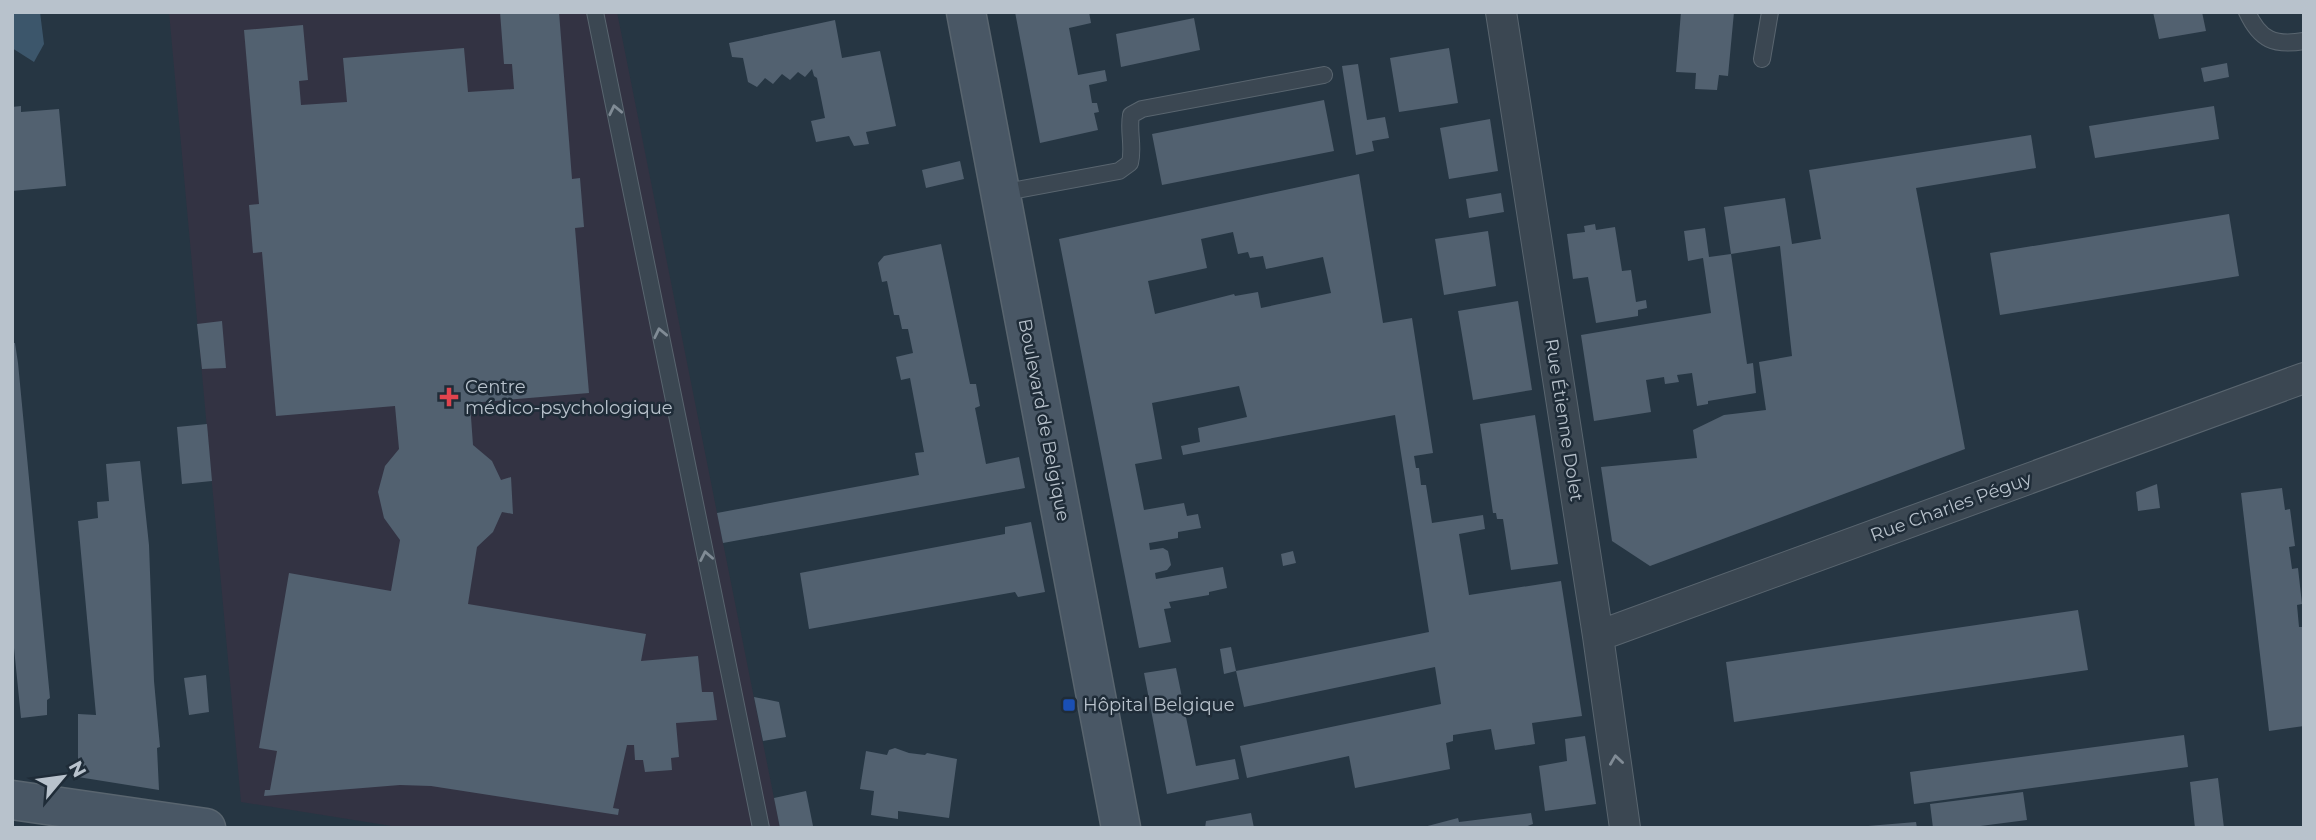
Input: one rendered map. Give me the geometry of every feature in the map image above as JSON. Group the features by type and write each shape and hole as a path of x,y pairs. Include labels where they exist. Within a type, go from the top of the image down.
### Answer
{"main road":[{"name":"Boulevard de Belgique","path":"966,12 1121,828"},
{"path":"12,800 206,828"}],"street":[{"name":"Rue Étienne Dolet","path":"1502,12 1625,828"},
{"name":"Rue Charles Péguy","path":"1598,636 2304,378"}],"lane":[{"path":"595,12 761,828"},
{"path":"1762,59 1770,12"},
{"path":"2248,12 2261,34 2276,42 2304,40"},
{"path":"1001,193 1119,171 1130,163 1133,151 1129,127 1131,115 1142,109 1324,75"}],"shaded area":[{"path":"12,12 40,12 44,44 34,62 12,48"},
{"name":"Centre médico-psychologique","path":"169,12 617,12 780,828 404,828 241,802"}],"building":[{"path":"500,12 559,12 572,179 580,178 584,227 575,228 589,393 470,403 473,445 492,461 501,480 511,477 513,514 502,512 493,532 477,547 468,604 646,634 641,661 698,656 702,692 713,692 717,720 676,723 679,757 671,758 672,770 645,772 643,760 635,760 634,745 627,745 613,808 619,809 618,815 431,786 400,785 264,796 265,790 270,790 277,751 259,748 289,573 391,591 400,540 384,518 378,492 385,466 399,449 395,406 276,416 262,252 253,253 249,205 259,204 244,30 303,25 308,80 299,81 301,105 347,102 343,58 464,48 468,92 514,89 512,64 504,64"},
{"path":"1015,12 1089,12 1091,23 1069,28 1078,75 1105,70 1107,81 1089,85 1092,103 1097,103 1099,112 1094,113 1098,130 1040,143"},
{"path":"1681,12 1734,12 1728,76 1719,75 1717,90 1695,89 1696,73 1676,72"},
{"path":"2153,12 2202,12 2206,31 2159,39"},
{"path":"1194,18 1200,50 1121,67 1116,34"},
{"path":"835,20 842,58 880,51 896,126 866,132 869,144 854,146 849,136 816,142 811,121 825,118 817,78 812,69 805,77 798,72 790,80 782,74 773,84 765,78 757,87 748,82 743,58 732,57 729,43"},
{"path":"1449,48 1458,103 1399,112 1390,58"},
{"path":"2227,63 2229,77 2204,82 2201,68"},
{"path":"1358,64 1367,120 1385,117 1389,138 1372,141 1374,151 1356,155 1342,66"},
{"path":"1324,100 1334,151 1162,185 1152,134"},
{"path":"21,106 21,112 59,109 66,186 12,191 12,107"},
{"path":"2214,106 2219,139 2095,158 2089,126"},
{"path":"1490,119 1498,171 1449,179 1440,128"},
{"path":"2031,135 2036,168 1916,188 1965,449 1650,566 1612,541 1601,467 1697,458 1693,430 1724,415 1766,410 1759,362 1792,356 1780,246 1731,254 1724,207 1785,198 1792,244 1821,239 1809,170"},
{"path":"960,161 964,179 926,188 922,170"},
{"path":"1359,174 1383,323 1412,318 1433,453 1414,456 1421,485 1426,485 1432,523 1483,515 1485,529 1459,534 1469,595 1561,581 1582,716 1532,723 1535,744 1495,750 1491,729 1453,735 1453,741 1446,743 1450,769 1355,788 1349,756 1247,778 1240,746 1441,704 1435,667 1244,707 1236,671 1429,632 1395,415 1183,455 1181,446 1200,442 1198,428 1247,417 1239,386 1152,403 1162,459 1135,464 1144,510 1184,503 1187,516 1198,514 1201,528 1178,532 1178,538 1149,543 1150,550 1163,548 1168,551 1171,565 1167,570 1155,573 1156,579 1223,567 1227,588 1209,592 1209,595 1169,602 1171,608 1164,609 1171,642 1139,648 1059,239","holes":["1233,232 1238,254 1248,252 1250,258 1263,256 1266,269 1323,257 1331,293 1261,308 1258,292 1234,294 1155,314 1148,281 1207,268 1201,239"]},
{"path":"1501,193 1504,212 1469,218 1466,199"},
{"path":"2229,214 2239,276 2000,315 1990,253"},
{"path":"1595,224 1596,230 1615,227 1622,271 1631,270 1636,302 1646,300 1647,308 1638,310 1638,316 1596,323 1588,277 1573,279 1567,234 1585,232 1584,226"},
{"path":"1705,228 1709,257 1731,254 1747,364 1753,363 1756,393 1708,401 1708,404 1697,406 1692,373 1677,375 1679,382 1665,384 1664,377 1646,380 1651,412 1594,421 1581,335 1711,313 1703,258 1688,261 1684,231"},
{"path":"1488,231 1496,286 1444,295 1435,239"},
{"path":"941,244 970,384 976,384 980,406 975,408 986,464 1019,457 1025,488 723,543 717,513 919,475 915,453 924,452 910,378 901,380 896,357 913,353 908,329 902,329 899,315 894,315 887,281 882,282 878,263 884,256"},
{"path":"1518,301 1532,390 1473,400 1458,311"},
{"path":"222,321 226,368 202,369 197,324"},
{"path":"12,343 15,343 18,363 50,698 47,700 47,715 21,718 12,628"},
{"path":"1535,415 1558,564 1511,570 1503,519 1497,519 1496,513 1493,513 1480,424"},
{"path":"207,424 212,481 182,484 177,427"},
{"path":"140,461 149,545 154,681 160,747 157,748 159,790 78,777 78,714 96,715 78,521 98,518 97,502 109,501 106,464"},
{"path":"2157,484 2160,508 2138,511 2136,492"},
{"path":"2282,488 2285,510 2290,509 2295,546 2289,547 2292,569 2298,568 2302,604 2297,605 2299,627 2304,627 2304,726 2269,731 2241,493"},
{"path":"1031,522 1045,592 1018,597 1015,592 809,629 800,573 1005,534 1005,527"},
{"path":"1293,551 1296,563 1283,566 1281,554"},
{"path":"2078,610 2088,670 1734,722 1726,662"},
{"path":"1231,647 1236,671 1224,674 1220,649"},
{"path":"1176,668 1196,766 1235,759 1239,779 1167,794 1144,673"},
{"path":"206,675 209,712 189,715 184,678"},
{"path":"754,697 779,702 786,737 763,741"},
{"path":"2184,735 2188,767 1914,804 1910,772"},
{"path":"1585,736 1596,804 1545,811 1539,766 1567,761 1565,739"},
{"path":"895,748 909,753 927,753 957,759 949,818 898,811 898,819 871,815 874,791 860,789 866,751 887,755 889,750"},
{"path":"2218,778 2224,828 2195,828 2190,782"},
{"path":"806,791 813,826 780,828 774,798"},
{"path":"2023,792 2027,820 1965,828 1933,828 1930,804"},
{"path":"1251,813 1254,828 1205,828 1206,821"},
{"path":"1531,813 1533,824 1522,828 1420,828 1458,818 1459,822"},
{"path":"1916,822 1917,828 1868,828 1868,826"}],"place":[{"name":"Centre médico-psychologique","path":"449,397"},
{"name":"Hôpital Belgique","path":"1069,705"}]}
